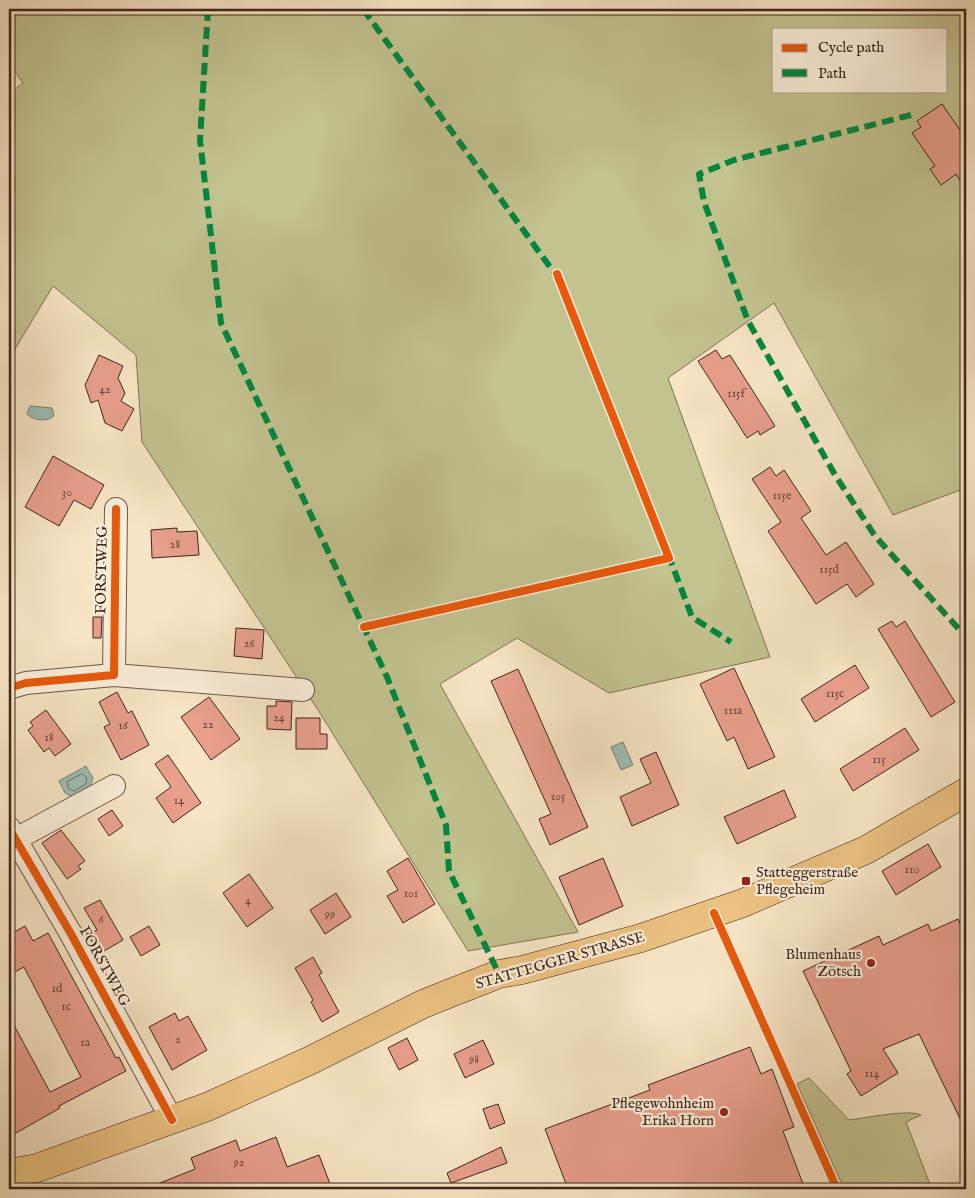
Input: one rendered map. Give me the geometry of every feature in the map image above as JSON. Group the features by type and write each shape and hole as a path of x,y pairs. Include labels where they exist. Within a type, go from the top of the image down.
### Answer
{"main road":[{"name":"STATTEGGER STRASSE","path":"9,1173 37,1168 172,1120 309,1061 423,1004 499,974 522,970 641,938 743,903 866,850 966,792"}],"street":[{"name":"FORSTWEG","path":"114,675 116,509"},
{"path":"9,688 26,683 114,675 303,690"},
{"name":"FORSTWEG","path":"114,786 12,834 71,934 172,1120"}],"green space":[{"path":"9,9 966,9 966,79 963,83 966,88 966,488 893,515 774,303 668,378 770,657 609,693 517,638 440,684 578,932 468,951 318,710 142,442 136,355 53,286 9,359 9,94 23,83 9,63"},
{"path":"809,1078 849,1120 897,1113 921,1115 906,1122 931,1187 959,1184 966,1187 966,1189 844,1189 797,1084"}],"water":[{"path":"30,406 52,408 54,416 44,420 33,418 27,414"},
{"path":"623,742 633,765 621,770 611,747"},
{"path":"86,766 93,778 90,787 73,797 65,793 59,781"}],"building":[{"path":"942,104 966,139 966,189 956,174 941,185 930,169 935,166 912,133 921,127 917,121"},
{"path":"716,350 722,359 730,355 775,426 760,435 758,431 747,438 698,361"},
{"path":"99,355 123,366 118,378 125,393 121,401 134,409 122,431 105,423 98,400 91,403 85,385"},
{"path":"53,456 104,485 91,509 74,500 59,526 25,507"},
{"path":"770,467 776,476 784,470 811,511 801,518 826,555 846,542 874,584 856,597 847,584 816,604 768,531 781,522 752,479"},
{"path":"177,528 177,532 197,531 199,555 152,558 151,530"},
{"path":"93,617 102,617 101,638 93,638"},
{"path":"892,621 896,627 905,621 955,702 931,717 878,629"},
{"path":"236,628 264,630 262,659 234,656"},
{"path":"855,665 869,688 815,722 801,699"},
{"path":"734,668 775,757 748,769 734,737 727,741 700,684"},
{"path":"518,669 588,827 550,845 539,819 551,814 491,681"},
{"path":"117,692 128,713 132,711 149,745 121,760 104,727 110,724 99,702"},
{"path":"209,697 240,739 211,760 181,717"},
{"path":"276,701 292,702 291,730 267,729 267,706 276,706"},
{"path":"46,710 71,744 55,756 49,748 44,752 28,730 33,726 30,722"},
{"path":"296,718 320,718 320,734 327,734 327,749 296,749"},
{"path":"905,728 919,750 853,791 840,769"},
{"path":"656,752 679,805 632,826 620,797 651,783 640,759"},
{"path":"168,755 201,803 173,823 156,798 171,787 155,764"},
{"path":"784,790 796,817 737,844 724,817"},
{"path":"112,810 123,826 109,836 98,819"},
{"path":"61,830 85,861 78,866 81,869 67,879 42,843"},
{"path":"928,844 941,867 896,895 882,871"},
{"path":"408,858 435,904 403,923 387,896 398,890 387,871"},
{"path":"603,858 623,906 579,925 559,877"},
{"path":"249,874 273,908 247,927 223,893"},
{"path":"336,893 351,917 325,934 310,910"},
{"path":"100,900 123,940 99,954 88,935 97,930 84,908"},
{"path":"958,919 966,938 966,1131 919,1034 883,1049 898,1073 861,1096 847,1074 851,1071 803,971 879,936 883,945 928,924 931,931"},
{"path":"25,926 33,941 48,933 116,1058 119,1057 126,1071 59,1106 60,1108 9,1137 9,1016 50,1092 81,1077 24,967 9,975 9,935"},
{"path":"149,926 160,945 141,956 130,937"},
{"path":"313,957 322,973 319,975 339,1012 322,1022 311,1002 313,1000 295,968"},
{"path":"175,1013 179,1021 188,1016 207,1050 172,1070 149,1027"},
{"path":"407,1038 418,1060 399,1070 388,1048"},
{"path":"483,1040 494,1064 465,1078 454,1054"},
{"name":"Pflegewohnheim Erika Horn","path":"750,1047 761,1074 772,1069 794,1127 783,1131 805,1189 568,1189 545,1129 650,1090 648,1085"},
{"path":"498,1104 505,1123 490,1129 483,1109"},
{"path":"276,1137 287,1167 319,1155 332,1189 145,1189 195,1169 191,1158 236,1140 240,1151"},
{"path":"501,1147 507,1163 451,1183 447,1173"}],"marked path":[{"path":"208,9 200,140 221,323 387,677 446,825 449,871 499,974"},
{"path":"363,9 558,278"},
{"path":"911,115 734,160 699,174 704,202 748,321 835,475 875,536 966,637"},
{"path":"668,554 692,617 731,642"}],"cycle path":[{"path":"364,627 669,558 557,274"},
{"path":"9,688 26,683 114,675 116,509"},
{"path":"9,828 71,934 172,1120"},
{"path":"714,913 837,1189"}],"place":[{"name":"Statteggerstraße Pflegeheim","path":"746,881"},
{"name":"Blumenhaus Zötsch","path":"871,963"},
{"name":"Pflegewohnheim Erika Horn","path":"724,1112"}]}
